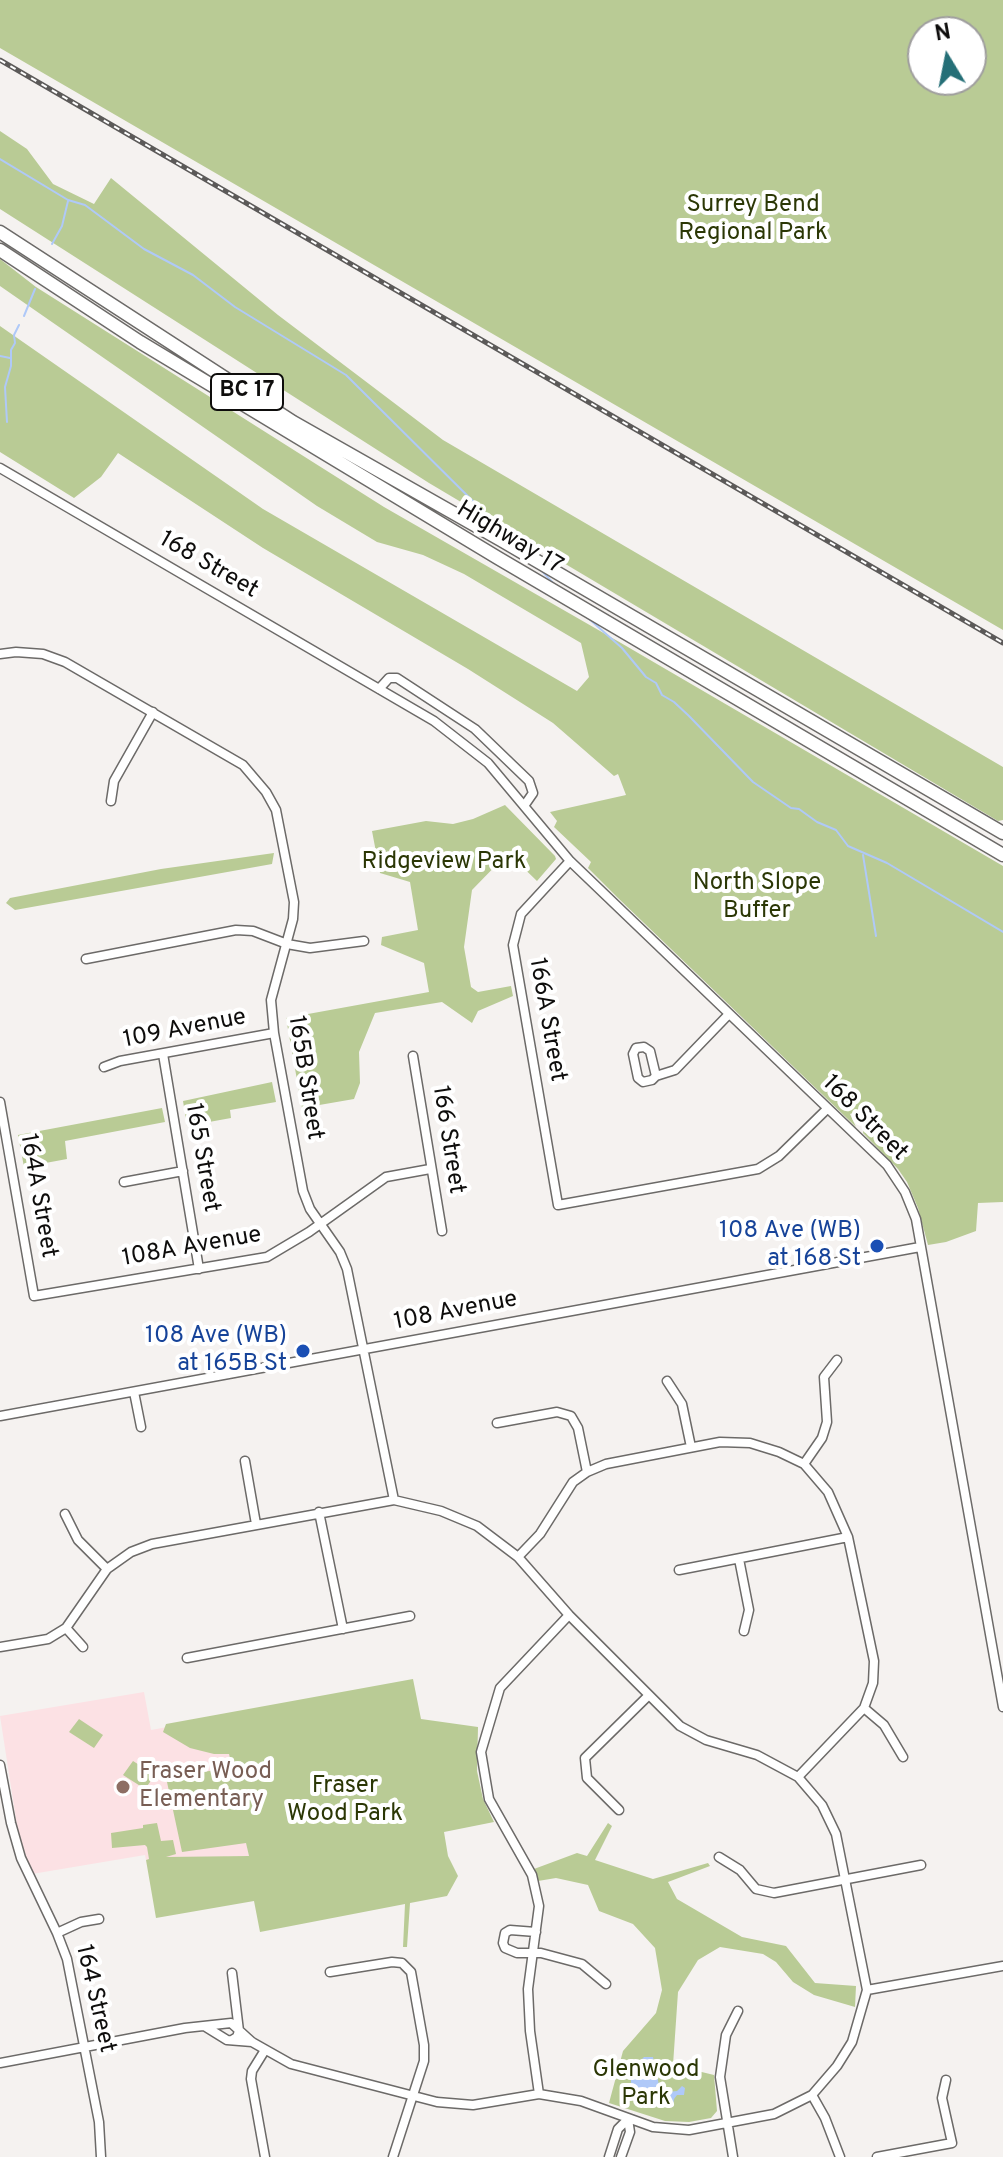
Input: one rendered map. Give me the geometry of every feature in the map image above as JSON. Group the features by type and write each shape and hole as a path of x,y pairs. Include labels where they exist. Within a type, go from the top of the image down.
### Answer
{"highway":[{"name":"Highway 17","path":"0,232 293,422 1003,833"},
{"name":"Highway 17","path":"0,250 140,342 498,558 1003,855"}],"street":[{"name":"168 Street","path":"0,468 434,721 488,763 570,861 887,1165 905,1192 916,1219 1003,1707"},
{"name":"165B Street","path":"0,654 43,654 65,662 243,765 266,792 281,827 294,902 293,919 271,1000 300,1178 310,1209 340,1252 347,1269 394,1500"},
{"path":"379,689 389,678 397,678 475,729 529,781 533,793 524,806"},
{"path":"111,801 114,781 153,712"},
{"name":"166A Street","path":"570,861 521,914 513,945 558,1205 758,1169 779,1156 827,1109"},
{"path":"86,959 236,930 253,931 287,944 310,948 364,941"},
{"path":"656,1076 675,1070 729,1014"},
{"name":"109 Avenue","path":"104,1067 120,1061 274,1033"},
{"name":"165 Street","path":"163,1054 199,1269"},
{"name":"166 Street","path":"413,1056 442,1231"},
{"name":"164A Street","path":"0,1102 34,1296"},
{"path":"0,1161 11,1159"},
{"name":"108A Avenue","path":"34,1296 267,1257 386,1177 430,1169"},
{"path":"124,1182 183,1171"},
{"name":"108 Avenue","path":"0,1416 920,1247"},
{"path":"804,1464 822,1438 827,1422 824,1377 837,1360"},
{"path":"667,1381 682,1404 691,1447"},
{"path":"134,1392 141,1427"},
{"path":"497,1423 557,1412 571,1416 578,1428 587,1472"},
{"path":"518,1557 540,1534 573,1482 606,1464 720,1442 750,1443 804,1464 828,1492 848,1537 874,1661 873,1683 864,1708 798,1777"},
{"path":"245,1461 256,1524"},
{"path":"0,1647 48,1639 66,1628 107,1569 131,1552 152,1544 394,1500 441,1511 477,1526 518,1557 569,1615 680,1726 706,1740 757,1755 798,1777 822,1805 836,1834 867,1990 852,2042 837,2066 812,2095 774,2114 727,2124 671,2130 628,2119 581,2101 539,2094 473,2105 448,2104 291,2064 252,2042 234,2024 0,2063"},
{"path":"319,1512 343,1629"},
{"path":"65,1514 78,1540 107,1569"},
{"path":"679,1570 848,1537"},
{"path":"739,1559 749,1610 744,1631"},
{"path":"539,2094 528,1989 539,1906 533,1880 489,1799 481,1752 500,1688 569,1615"},
{"path":"187,1658 410,1616"},
{"path":"66,1628 83,1647"},
{"path":"619,1810 587,1778 585,1758 649,1695"},
{"path":"864,1708 884,1725 903,1757"},
{"name":"164 Street","path":"0,1765 18,1849 67,1959 99,2122 101,2157"},
{"path":"719,1857 740,1870 756,1889 774,1893 921,1865"},
{"path":"57,1933 81,1922 99,1919"},
{"path":"536,1932 516,1929 505,1933 505,1948 541,1953 582,1964 606,1984"},
{"path":"330,1972 392,1962 402,1963 411,1972 424,2061 393,2157"},
{"path":"867,1990 1003,1966"},
{"path":"232,1973 238,2028 238,2034 232,2040"},
{"path":"223,2036 221,2031 237,2010"},
{"path":"733,2157 720,2077 726,2035 738,2011"},
{"path":"206,2027 232,2040 252,2042"},
{"path":"265,2050 252,2071 251,2079 265,2157"},
{"path":"877,2157 952,2143 942,2098 946,2080"},
{"path":"812,2095 840,2157"},
{"path":"609,2157 618,2129 628,2119"},
{"path":"621,2157 630,2132 628,2119"}],"shaded area":[{"name":"Fraser Wood Elementary","path":"144,1692 151,1730 222,1717 249,1856 146,1860 145,1855 32,1874 18,1832 0,1716"}],"green space":[{"name":"Surrey Bend Regional Park","path":"0,0 1003,0 1003,630 0,48"},
{"path":"0,131 27,149 53,184 94,204 111,178 278,315 443,440 1003,767 1003,820 998,821 429,483 0,209"},
{"name":"North Slope Buffer","path":"0,259 36,287 384,507 1003,866 1003,1202 978,1203 976,1231 928,1245 907,1182 863,1133 864,1123 853,1113 850,1114 856,1127 618,898 588,868 591,862 554,827 557,821 550,812 626,795 618,774 614,776 553,723 263,548 118,453 101,477 74,498 0,452 0,326 263,509 577,691 589,677 581,643 464,574 423,555 377,542 317,506 0,286"},
{"name":"Ridgeview Park","path":"505,805 556,859 537,881 508,853 472,890 464,947 471,987 478,992 511,986 513,996 478,1011 472,1023 442,1002 375,1013 359,1052 360,1083 354,1099 302,1108 286,1018 429,992 424,963 381,945 382,937 418,930 410,882 380,873 372,831 426,821 453,824"},
{"path":"274,853 272,864 15,910 6,903 10,898 161,869"},
{"path":"272,1082 276,1102 230,1110 231,1118 187,1126 183,1101"},
{"path":"162,1108 165,1122 65,1141 67,1159 24,1167 18,1135"},
{"name":"Fraser Wood Park","path":"413,1679 421,1719 478,1727 477,1771 483,1799 494,1822 444,1832 448,1856 458,1876 447,1896 410,1903 407,1947 403,1947 405,1904 260,1932 254,1901 156,1918 146,1860 149,1859 147,1847 112,1848 111,1833 157,1823 161,1841 173,1840 176,1854 166,1857 249,1856 246,1843 182,1852 167,1782 169,1778 232,1767 229,1754 190,1748 163,1732 166,1724"},
{"path":"79,1719 103,1735 94,1748 69,1732"},
{"path":"133,1761 155,1775 145,1789 123,1775"},
{"name":"Glenwood Park","path":"608,1823 612,1826 595,1860 653,1879 708,1863 710,1866 668,1882 677,1899 742,1937 786,1946 815,1983 856,1986 855,2007 814,1995 793,1982 776,1962 763,1954 720,1947 698,1960 678,1992 673,2065 714,2075 717,2111 711,2118 689,2122 665,2121 609,2103 623,2051 656,2013 662,1990 655,1948 633,1924 599,1911 588,1885 556,1878 538,1881 534,1869 577,1853 587,1856"}],"water":[{"path":"644,2057 653,2057 659,2085 668,2092 677,2091 682,2086 685,2088 684,2095 677,2095 674,2099 673,2107 648,2106 638,2101 631,2091 631,2077"}],"waterway":[{"path":"0,159 68,200 85,205 144,249 193,275 235,307 346,375 511,539"},
{"path":"52,244 62,226 68,201"},
{"path":"24,316 35,289"},
{"path":"7,422 5,387 14,335 19,325"},
{"path":"0,356 10,358"},
{"path":"540,569 555,585"},
{"path":"588,618 622,648 646,677 656,683 662,695 689,716 753,782 791,808 799,809 817,822 836,830 848,846 887,863 1003,932"},
{"path":"863,855 876,936"}],"railway":[{"path":"0,60 1003,643"}],"place":[{"name":"108 Ave (WB) at 168 St","path":"877,1246"},
{"name":"108 Ave (WB) at 165B St","path":"303,1351"},
{"name":"Fraser Wood Elementary","path":"123,1787"}]}
